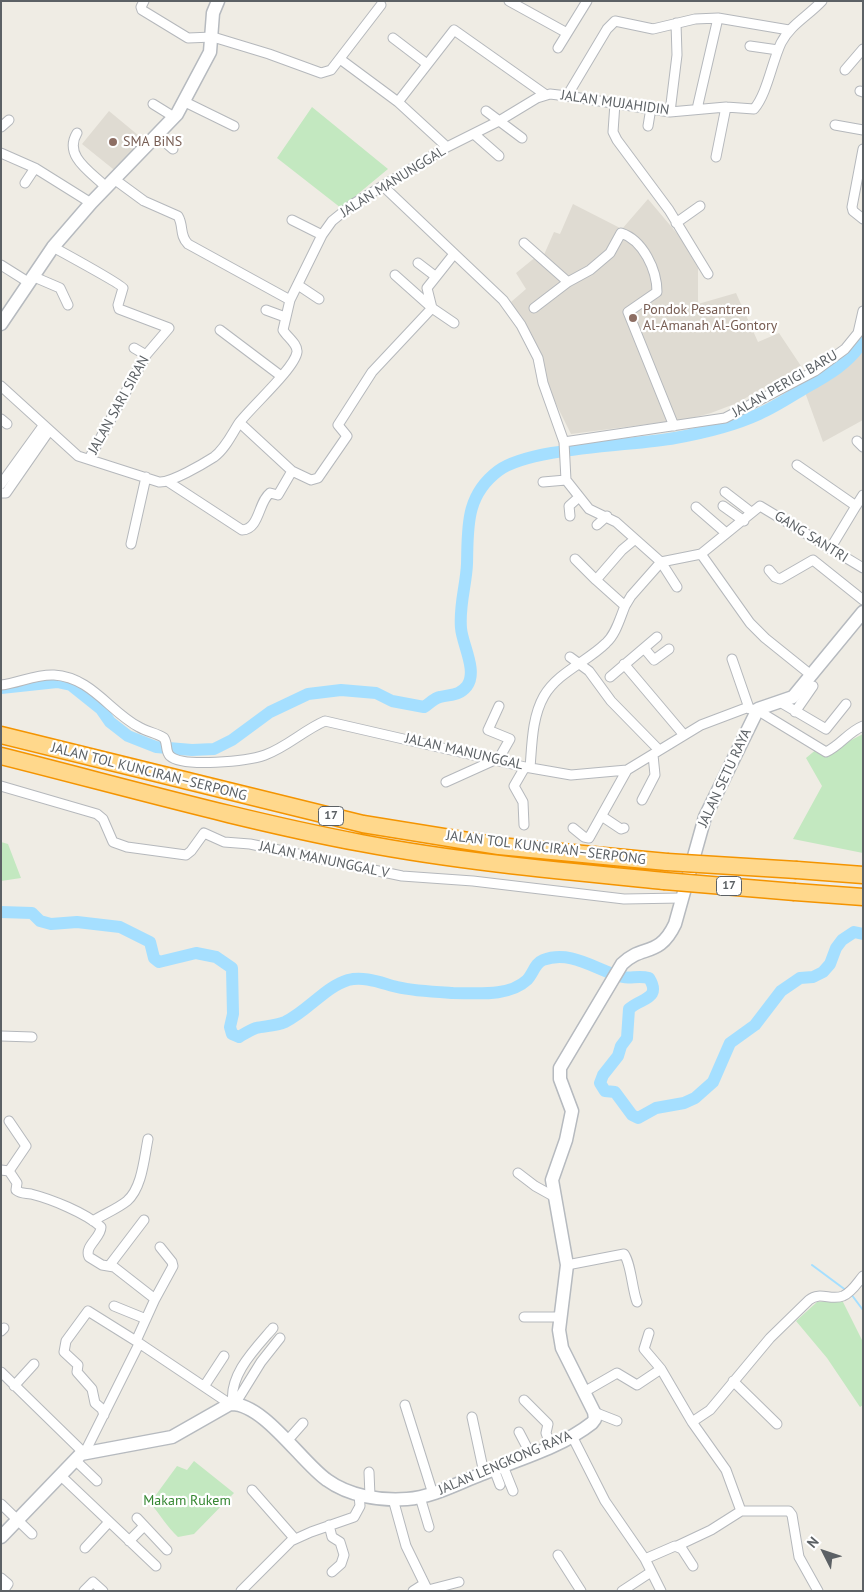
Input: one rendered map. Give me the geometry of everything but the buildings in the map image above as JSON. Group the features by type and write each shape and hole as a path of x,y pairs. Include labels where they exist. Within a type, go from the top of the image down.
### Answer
{"highway":[{"name":"JALAN TOL KUNCIRAN–SERPONG","path":"1,735 363,824 499,846 667,862 863,875"},
{"name":"JALAN TOL KUNCIRAN–SERPONG","path":"1,756 360,843 496,865 863,897"}],"street":[{"path":"144,1 141,7 142,10 188,38 213,38 270,54 321,74 331,70 381,4"},
{"path":"1,324 53,247 91,203 158,136 185,102 206,64 213,38 213,13 218,1"},
{"path":"509,1 567,33"},
{"path":"558,48 587,1"},
{"name":"JALAN MUJAHIDIN","path":"474,134 546,95 567,96 670,112 726,107 756,108 778,50 789,30 822,1"},
{"path":"567,96 613,22 617,20 646,29 718,18 789,30"},
{"path":"697,109 718,18"},
{"path":"670,112 677,55 676,23"},
{"path":"398,102 454,30 546,95"},
{"path":"393,38 427,64"},
{"path":"750,46 778,50"},
{"path":"845,70 863,48"},
{"path":"340,59 398,102 447,148"},
{"path":"185,102 234,126"},
{"path":"615,103 613,132 617,140 676,223 708,274"},
{"path":"153,104 174,117"},
{"path":"716,157 726,107"},
{"path":"648,126 651,108"},
{"path":"486,111 522,138"},
{"path":"1,127 9,120"},
{"path":"835,125 863,130"},
{"path":"77,132 72,141 73,152 110,183 178,216 181,235 188,244 290,300"},
{"path":"474,134 499,156"},
{"name":"JALAN MANUNGGAL","path":"167,482 214,457 240,422 281,376 297,350 283,330 290,300 322,235 332,222 345,210 447,148 474,134"},
{"path":"158,136 173,149"},
{"path":"863,149 852,207 853,211 863,218"},
{"path":"1,152 35,168 91,203"},
{"path":"25,183 35,168"},
{"path":"384,187 503,300 521,325 538,358 543,382 565,445 566,480 589,509 607,516 627,530 634,540 661,562 677,586"},
{"path":"676,223 700,206"},
{"path":"292,220 322,235"},
{"path":"534,308 568,282 590,270 610,253 621,233 649,257 657,281 657,292 628,312 674,426"},
{"path":"524,243 568,282"},
{"name":"JALAN SARI SIRAN","path":"53,247 105,278 121,285 123,288 118,306 119,309 169,328 146,355 89,459"},
{"path":"240,422 292,471 311,480 318,478 347,436 338,425 372,372 432,308 432,302 427,290 435,276 454,254"},
{"path":"418,263 435,276"},
{"path":"2,268 60,288 68,305"},
{"path":"395,275 432,308 454,323"},
{"path":"298,285 319,299"},
{"path":"266,310 285,317"},
{"name":"JALAN PERIGI BARU","path":"565,445 725,418 814,371 845,349 858,333 863,311"},
{"path":"220,330 281,376"},
{"path":"134,348 146,355"},
{"path":"1,386 78,456 159,482 167,482 242,530 246,530 254,522 267,495 270,493 278,495 292,471"},
{"path":"1,484 46,428"},
{"path":"1,493 6,493 46,428"},
{"path":"797,465 856,506"},
{"path":"131,544 146,477"},
{"path":"543,482 566,480"},
{"path":"524,825 523,802 514,786 528,767 539,707 546,694 578,662 609,640 631,596 661,562 702,554 726,533 744,521 751,512 725,492"},
{"path":"830,549 863,495"},
{"path":"570,516 569,506 579,497"},
{"path":"696,506 726,533"},
{"path":"723,506 744,521"},
{"name":"GANG SANTRI","path":"751,512 760,506 863,568"},
{"path":"597,525 607,516"},
{"path":"596,580 634,540"},
{"path":"702,554 750,623 812,681"},
{"path":"575,559 625,606"},
{"path":"769,570 775,578 780,579 814,560 863,600"},
{"path":"795,712 812,681 863,612"},
{"path":"610,676 657,637"},
{"path":"644,648 654,660 669,649"},
{"path":"570,657 589,671 611,700 656,752 655,776 642,800"},
{"path":"732,659 753,709 826,752 836,746 851,730 863,726"},
{"path":"624,664 684,735"},
{"name":"JALAN MANUNGGAL","path":"1,685 17,683 42,675 69,678 98,694 139,727 161,736 166,742 167,753 173,758 198,762 254,758 290,743 321,723 329,721 528,767 571,775 627,770 701,725 753,709"},
{"path":"753,709 793,697 812,681"},
{"path":"780,702 826,729 846,704"},
{"path":"446,782 498,760 510,738 488,730 499,706"},
{"name":"JALAN SETU RAYA","path":"553,1196 554,1173 566,1140 572,1116 572,1106 560,1078 560,1068 622,964 631,957 653,950 670,936 705,817 753,709"},
{"path":"574,828 588,838 602,817 627,770"},
{"name":"JALAN MANUNGGAL V","path":"1,786 97,814 103,819 113,842 127,847 186,855 192,851 204,833 224,842 250,844 402,876 473,881 624,899 681,898"},
{"path":"602,817 621,829 624,828"},
{"path":"1,1036 32,1037"},
{"path":"9,1121 26,1146 5,1170 17,1184 16,1190 31,1194 93,1220 102,1230 89,1249 88,1255 97,1263 117,1269 155,1299"},
{"path":"93,1220 122,1204 132,1196 137,1188 148,1139"},
{"path":"518,1173 535,1186 553,1196 564,1242 567,1265 559,1317 562,1348 594,1412 617,1421"},
{"path":"109,1266 144,1220"},
{"path":"1,1537 81,1455 104,1415 138,1342 155,1299 173,1266 160,1247"},
{"path":"567,1265 624,1254 628,1259 632,1288 637,1302"},
{"path":"692,1422 710,1410 770,1338 814,1296 838,1297 850,1292 863,1276"},
{"path":"114,1306 146,1320"},
{"path":"104,1415 102,1409 95,1402 92,1389 77,1372 78,1365 64,1352 66,1341 88,1311 233,1404"},
{"path":"524,1317 559,1317"},
{"path":"233,1404 232,1391 235,1380 273,1328"},
{"path":"649,1333 644,1349 661,1369 692,1422 726,1470 741,1511"},
{"path":"81,1455 172,1437 233,1404 261,1362 280,1338"},
{"path":"204,1385 224,1356"},
{"path":"14,1386 34,1364"},
{"path":"584,1392 617,1373 635,1385 640,1384 661,1369"},
{"path":"1,1372 81,1455 97,1481"},
{"path":"733,1381 777,1424"},
{"path":"524,1400 548,1424 546,1433 551,1447"},
{"name":"JALAN LENGKONG RAYA","path":"233,1404 267,1420 327,1480 365,1496 398,1502 427,1496 551,1447 592,1423 595,1419 594,1412"},
{"path":"405,1405 427,1496 429,1527"},
{"path":"472,1417 500,1485"},
{"path":"287,1440 303,1423"},
{"path":"519,1432 531,1455"},
{"path":"572,1436 605,1501 645,1559 661,1591"},
{"path":"494,1469 513,1491"},
{"path":"241,1591 274,1556 295,1539 354,1517 365,1496 369,1472"},
{"path":"60,1475 156,1566"},
{"path":"252,1490 295,1539"},
{"path":"398,1502 406,1546 427,1588"},
{"path":"1,1504 32,1534"},
{"path":"645,1559 711,1530 741,1511 790,1512 799,1557 818,1591"},
{"path":"137,1518 168,1550"},
{"path":"85,1548 109,1522"},
{"path":"329,1525 332,1537 340,1542 344,1555 341,1564 332,1572"},
{"path":"129,1541 144,1526"},
{"path":"677,1546 682,1549 693,1566"},
{"path":"558,1555 581,1591"},
{"path":"622,1591 651,1572"},
{"path":"1,1578 8,1584 3,1591"},
{"path":"84,1591 93,1582 103,1591"},
{"path":"413,1591 459,1582"}],"shaded area":[{"name":"SMA BiNS","path":"109,111 144,140 118,173 82,144"},
{"name":"Pondok Pesantren Al-Amanah Al-Gontory","path":"648,199 680,237 698,268 698,304 736,293 758,342 779,333 801,366 737,403 711,413 688,419 571,434 545,382 540,359 511,302 526,289 516,273 537,256 543,257 554,232 560,234 573,204 622,229"},
{"path":"863,340 863,420 823,442 802,384 850,362 858,353"}],"green space":[{"path":"312,107 388,169 341,208 277,158"},
{"path":"863,734 863,853 793,839 822,786 806,758 818,748 828,752"},
{"path":"1,842 8,844 21,878 1,881"},
{"path":"842,1300 863,1342 863,1405 860,1407 827,1358 796,1321 817,1302"},
{"name":"Makam Rukem","path":"194,1461 234,1493 194,1534 178,1537 150,1503 177,1466 187,1470"}],"waterway":[{"path":"1,688 57,682 71,685 101,709 110,722 128,736 156,747 192,750 214,749 232,740 270,712 308,694 341,690 376,693 392,701 424,707 438,698 461,692 470,680 470,665 461,628 470,513 479,491 498,471 513,463 557,452 656,441 728,426 771,408 829,374 845,362 863,340"},
{"path":"1,912 32,913 40,921 51,924 77,922 120,927 150,942 154,958 159,962 196,953 216,957 232,968 233,1014 230,1027 232,1034 239,1037 256,1028 285,1022 340,983 354,979 373,980 397,987 418,990 453,993 502,992 520,985 527,980 538,964 543,960 554,957 574,959 623,977 649,978 653,990 652,994 629,1009 627,1038 621,1046 618,1056 603,1075 600,1083 605,1091 615,1092 632,1115 638,1118 656,1108 684,1103 695,1098 713,1082 730,1043 755,1025 781,991 800,978 813,977 823,972 830,964 836,948 842,940 854,932 863,934"},
{"path":"812,1265 847,1291"},
{"path":"851,1294 863,1310"}],"place":[{"name":"SMA BiNS","path":"113,142"},
{"name":"Pondok Pesantren Al-Amanah Al-Gontory","path":"633,318"}]}
